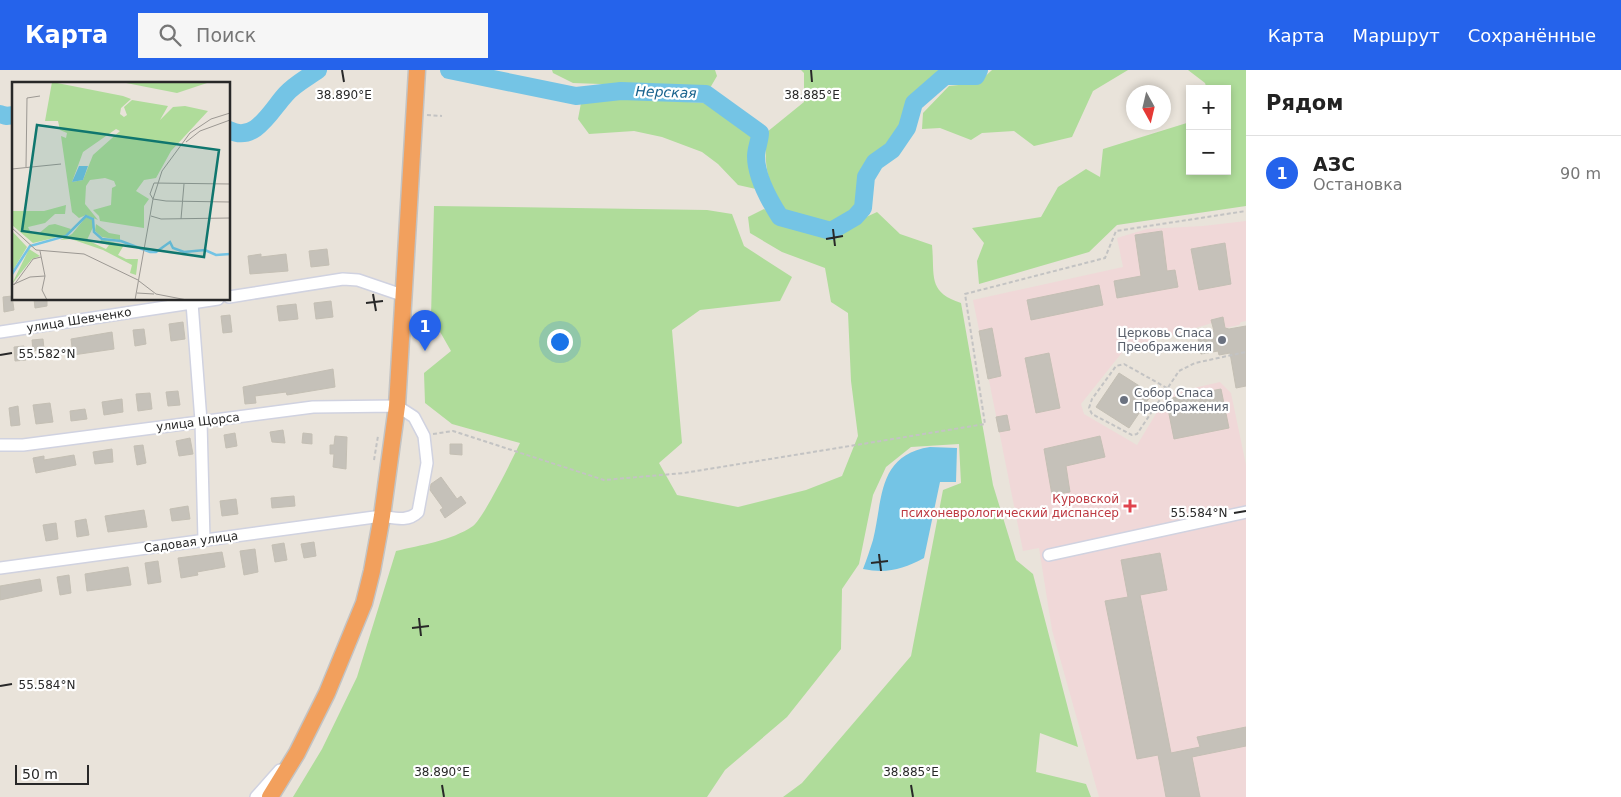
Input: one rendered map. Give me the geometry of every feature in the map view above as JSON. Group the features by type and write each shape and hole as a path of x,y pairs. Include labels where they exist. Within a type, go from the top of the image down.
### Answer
{"highway":[{"path":"270,797 297,753 327,693 364,603 382,516 398,406 417,70"}],"street":[{"path":"230,297 343,279 358,280 405,296"},
{"name":"улица Шевченко","path":"0,332 212,300"},
{"path":"192,303 200,421 204,540"},
{"path":"398,406 414,417 424,436"},
{"name":"улица Щорса","path":"0,445 23,445 313,407 398,406"},
{"name":"Садовая улица","path":"0,568 382,516 405,519 418,512 427,463 424,436"},
{"path":"1048,555 1246,512"},
{"path":"256,797 297,753"}],"path":[{"path":"415,114 442,116"},
{"path":"424,436 453,431 604,480 684,473 985,424 965,294 1105,258 1116,231 1246,210"},
{"path":"1167,388 1124,364 1116,366 1092,399 1089,408 1092,414 1132,435 1137,434 1180,371 1195,363 1246,352"},
{"path":"374,460 378,436"}],"shaded area":[{"name":"Куровской психоневрологический диспансер","path":"1246,221 1246,321 1241,322 1239,325 1225,328 1223,317 1212,319 1212,323 1124,350 1081,404 1084,414 1137,445 1168,394 1220,382 1231,393 1246,465 1246,797 1099,797 1052,630 1039,548 1023,551 973,300 1123,267 1117,238 1147,229 1203,226"}],"green space":[{"path":"552,70 715,70 717,76 710,88 573,83 553,73"},
{"path":"801,70 971,70 943,71 911,99 903,127 888,145 872,157 864,170 858,190 857,207 830,225 783,213 770,183 766,165 767,132 804,102 804,73"},
{"path":"992,70 1128,70 1093,91 1072,137 1034,146 1014,131 982,133 971,140 940,128 922,129 923,113 949,86 978,83"},
{"path":"1188,70 1246,70 1246,206 1117,225 1089,252 979,284 977,261 984,243 972,228 1041,217 1058,187 1086,169 1100,177 1103,149 1164,130 1171,130 1171,128 1186,123 1186,175 1231,175 1231,85 1206,85"},
{"path":"616,98 705,103 748,128 755,137 749,153 756,189 738,185 718,164 702,152 662,137 634,131 589,134 578,119 581,103"},
{"path":"434,206 707,210 732,214 744,246 792,277 780,301 700,310 672,330 682,443 659,463 677,495 738,507 806,490 842,476 858,436 851,381 848,313 831,302 825,268 782,252 750,233 748,217 764,209 779,220 836,236 877,212 900,234 932,245 935,282 938,288 950,299 961,303 993,485 1016,560 1033,574 1078,747 1040,733 1036,772 1086,784 1091,797 783,797 802,783 911,656 943,490 961,483 959,444 911,447 886,467 873,495 859,564 842,589 841,649 787,717 725,770 707,797 293,797 322,749 357,677 396,551 445,539 473,526 490,501 520,443 452,424 425,403 424,373 451,351 431,316"}],"water":[{"path":"930,447 957,448 956,482 940,482 924,558 909,565 887,571 863,569 873,540 881,495 891,469 900,459 913,452"}],"building":[{"path":"1162,231 1167,271 1175,270 1178,287 1117,298 1114,281 1141,276 1135,235"},
{"path":"1225,243 1231,284 1199,290 1191,249"},
{"path":"327,249 329,265 311,267 309,251"},
{"path":"261,254 261,257 286,254 288,271 250,274 248,256"},
{"path":"1099,285 1103,305 1031,320 1027,300"},
{"path":"12,296 14,310 4,312 3,297"},
{"path":"34,300 47,300 47,306 35,308"},
{"path":"331,301 333,317 316,319 314,303"},
{"path":"296,304 298,319 279,321 277,306"},
{"path":"230,315 232,332 223,333 221,316"},
{"name":"Церковь Спаса Преображения","path":"1223,317 1225,328 1246,326 1246,386 1236,388 1230,353 1219,355 1218,351 1201,354 1197,334 1214,331 1211,320"},
{"path":"183,322 185,339 171,341 169,324"},
{"path":"992,328 1001,376 988,379 979,331"},
{"path":"144,329 146,344 135,346 133,330"},
{"path":"112,332 114,349 73,355 71,339"},
{"path":"43,339 44,349 33,351 32,340"},
{"path":"24,346 26,360 15,361 14,347"},
{"path":"1049,353 1060,408 1036,413 1025,358"},
{"path":"333,369 335,387 287,395 286,392 255,396 256,403 245,404 243,387"},
{"name":"Собор Спаса Преображения","path":"1119,373 1152,394 1129,428 1096,407"},
{"path":"1221,389 1229,428 1174,439 1166,399"},
{"path":"178,391 180,405 168,406 166,392"},
{"path":"150,393 152,409 138,411 136,394"},
{"path":"122,399 123,412 104,415 102,402"},
{"path":"50,403 53,422 36,424 33,405"},
{"path":"18,406 20,425 11,426 9,408"},
{"path":"85,409 87,419 71,421 70,411"},
{"path":"1007,415 1010,430 999,432 996,417"},
{"path":"283,430 285,443 272,442 270,432"},
{"path":"235,433 237,446 226,448 224,435"},
{"path":"303,433 312,434 312,444 302,443"},
{"path":"335,436 347,437 346,469 333,467 334,454 330,454 330,445 334,445"},
{"path":"1100,436 1105,457 1066,466 1070,492 1052,495 1044,449"},
{"path":"190,438 193,454 179,456 176,441"},
{"path":"450,444 462,444 462,455 450,454"},
{"path":"143,445 146,463 137,465 134,446"},
{"path":"112,449 113,462 95,464 93,452"},
{"path":"74,455 76,465 36,473 33,458 44,456 44,460"},
{"path":"441,477 457,499 461,496 466,503 445,518 440,510 443,508 430,490 431,484"},
{"path":"294,496 295,506 272,508 271,498"},
{"path":"236,499 238,514 222,516 220,501"},
{"path":"188,506 190,519 172,521 170,509"},
{"path":"144,510 147,527 108,532 105,516"},
{"path":"86,519 89,535 77,537 75,521"},
{"path":"56,523 58,539 46,541 43,525"},
{"path":"314,542 316,556 304,558 301,544"},
{"path":"284,543 287,560 275,562 272,545"},
{"path":"255,549 258,572 244,575 240,551"},
{"path":"222,552 225,567 197,572 198,575 181,578 178,558"},
{"path":"1160,553 1167,590 1140,595 1171,753 1200,747 1197,737 1246,727 1246,746 1192,757 1200,797 1166,797 1158,755 1137,759 1105,601 1128,597 1121,560"},
{"path":"158,561 161,582 148,584 145,563"},
{"path":"128,567 131,585 87,591 85,574"},
{"path":"69,575 71,593 60,595 57,577"},
{"path":"40,579 42,591 0,600 0,586"}],"waterway":[{"name":"Нерская","path":"230,130 247,133 255,129 290,90 318,70"},
{"name":"Нерская","path":"449,70 576,96 621,91 706,94 760,133 756,156 758,172 768,196 780,217 831,231 855,217 863,208 866,177 875,162 892,150 907,128 914,103 945,76 976,76 979,70"},
{"name":"Нерская","path":"0,114 12,115"}],"place":[{"name":"Церковь Спаса Преображения","path":"1222,340"},
{"name":"АЗС","path":"425,351"},
{"name":"Собор Спаса Преображения","path":"1124,400"},
{"name":"Куровской психоневрологический диспансер","path":"1130,506"}]}
